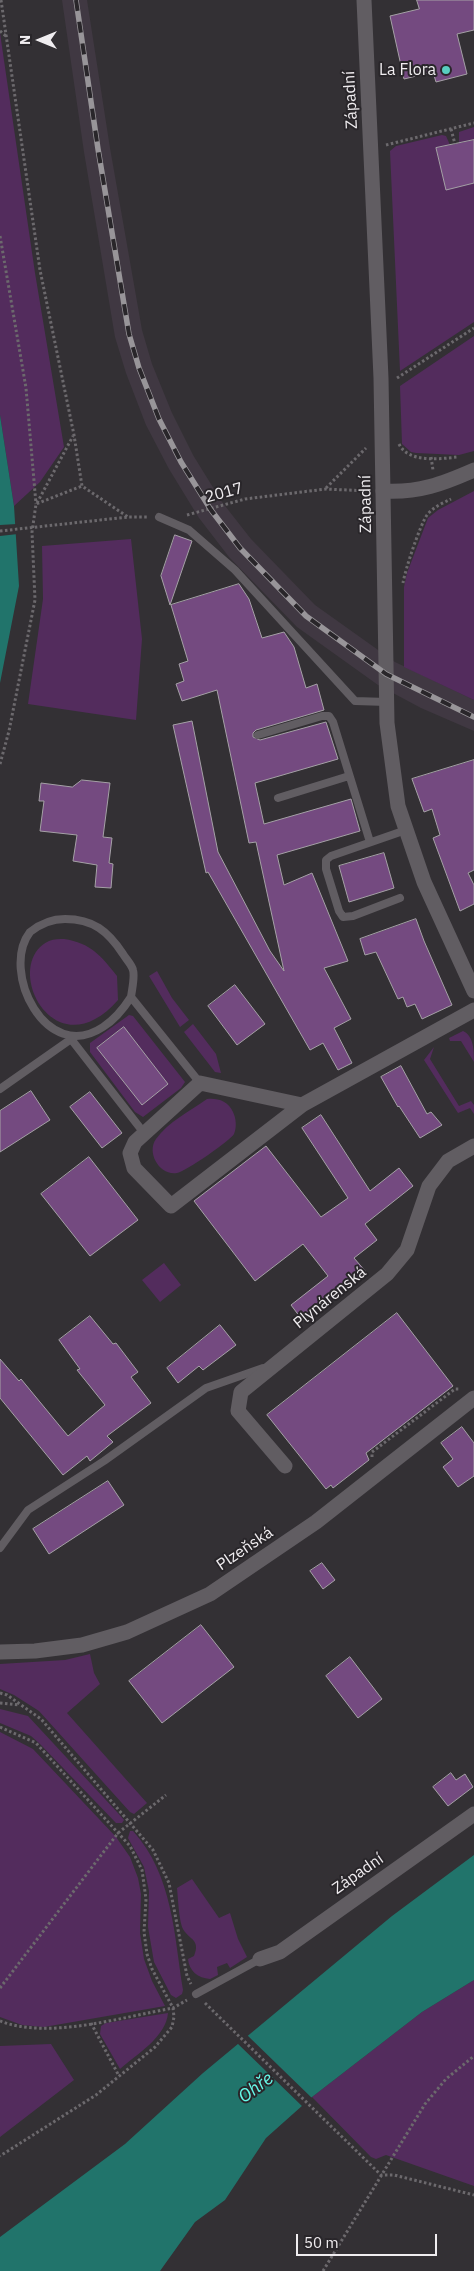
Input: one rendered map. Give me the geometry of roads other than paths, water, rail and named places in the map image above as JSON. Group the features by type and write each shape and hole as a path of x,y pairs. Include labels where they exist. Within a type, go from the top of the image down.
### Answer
{"street":[{"name":"Západní","path":"364,0 381,378 387,723 398,806 424,882 474,992"},
{"path":"383,491 406,492 435,486 474,470"},
{"path":"302,1105 200,1083 135,1142 130,1153 134,1168 171,1206 302,1105 474,1010"},
{"name":"Plynárenská","path":"285,1466 238,1412 241,1392 387,1274 407,1250 429,1186 448,1161 474,1146"},
{"name":"Plzeňská","path":"0,1652 35,1651 82,1645 127,1632 210,1594 316,1522 468,1393"},
{"name":"Západní","path":"260,1959 280,1952 474,1814"}],"lane":[{"path":"159,517 189,530 234,570 355,702 387,702"},
{"path":"258,735 322,716 329,716 333,722 370,842"},
{"path":"278,798 349,776"},
{"path":"400,898 352,916 343,917 339,911 326,869 326,860 331,856 406,830"},
{"path":"12,965 15,950 24,936 41,923 62,919 83,919 102,929 117,946 133,970 132,997 122,1010 103,1028 89,1034 73,1037 50,1032 37,1022 21,1001"},
{"path":"132,997 200,1083"},
{"path":"0,1089 73,1037"},
{"path":"73,1037 144,1132"},
{"path":"0,1548 28,1510 104,1461 206,1388 276,1364"},
{"path":"196,1994 260,1959"}],"water":[{"path":"0,415 14,506 19,586 0,683"},
{"name":"Ohře","path":"474,1855 474,1980 422,2012 312,2097 266,2138 225,2200 195,2222 160,2271 0,2271 0,2237 125,2144 203,2073 392,1916"}],"railway":[{"path":"76,0 98,149 129,334 139,368 159,419 181,462 211,510 240,548 306,616 386,674 474,717"}],"place":[{"name":"La Flora","path":"446,70"}]}
